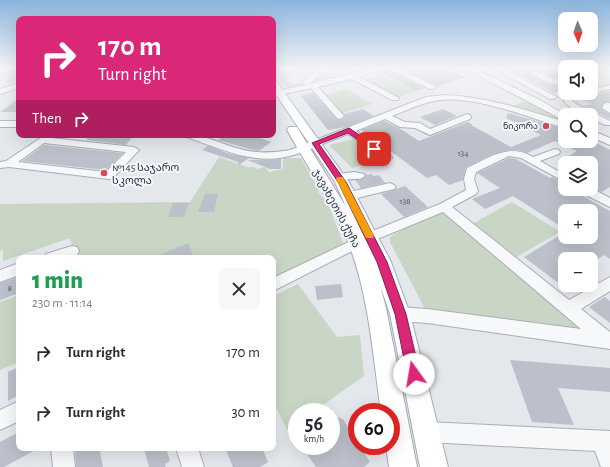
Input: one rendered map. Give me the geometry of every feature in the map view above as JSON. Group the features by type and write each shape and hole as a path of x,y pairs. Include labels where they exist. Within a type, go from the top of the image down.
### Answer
{"main road":[{"name":"ჯავახეთის ქუჩა","path":"276,96 310,146 338,177 349,196 364,240 369,279 376,308 403,467"},
{"name":"ჯავახეთის ქუჩა","path":"310,146 343,214 364,240 391,286 400,314 434,467"}],"street":[{"path":"276,96 295,90"},
{"path":"315,90 340,116"},
{"path":"379,90 395,98"},
{"path":"508,90 533,100 558,114"},
{"path":"540,90 553,96"},
{"path":"0,92 16,92"},
{"path":"533,100 558,95"},
{"path":"198,138 229,149 260,156 279,155 310,146 429,98 438,97 498,105 558,123"},
{"path":"568,100 573,106 609,123"},
{"path":"610,105 606,108 610,110"},
{"path":"382,117 403,125 417,125 430,132 467,116"},
{"path":"382,117 404,129"},
{"path":"598,125 609,123"},
{"path":"0,124 16,124"},
{"path":"349,130 387,158"},
{"path":"598,137 610,142"},
{"path":"42,140 134,150 109,176 5,164 42,140"},
{"path":"531,160 555,152"},
{"path":"276,284 364,240 444,207 472,191 469,179 471,170 508,153 524,156 558,175"},
{"path":"338,177 354,175 360,176"},
{"path":"349,196 369,190 390,188"},
{"path":"597,196 610,203"},
{"path":"444,207 609,341"},
{"path":"60,255 72,251"},
{"path":"0,276 16,271"},
{"path":"568,309 610,283"},
{"path":"400,314 427,316 609,341"},
{"path":"0,420 16,412"},
{"path":"427,432 605,441 610,462"},
{"path":"62,451 64,467"},
{"path":"188,451 193,467"}],"green space":[{"path":"348,90 372,104 340,114 324,96"},
{"path":"385,90 416,91 399,97"},
{"path":"529,100 558,116 558,119 513,106"},
{"path":"353,139 377,160 352,168 329,145"},
{"path":"219,157 247,167 254,167 256,169 265,167 269,172 283,169 283,158 301,158 319,189 318,192 328,203 343,243 337,249 276,278 276,255 74,255 70,238 20,255 16,255 16,257 3,261 3,250 0,251 0,204 190,202"},
{"path":"512,202 558,231 558,233 506,263 590,333 426,311 390,242 390,237 433,212 442,211 465,228"},
{"path":"298,284 337,337 360,335 364,376 326,403 288,403 287,430 276,407 276,295"},
{"path":"16,296 16,363 0,370 0,302"}],"building":[{"path":"548,90 558,90 558,92 554,93"},
{"path":"610,91 610,102 604,103 601,108 610,114 610,119 598,113 598,108 588,108 584,106 592,104 583,100 598,100 598,94"},
{"path":"313,93 337,119 341,120 345,117 344,114 363,109 374,116 346,127 328,130 301,96"},
{"path":"16,100 16,112 0,112"},
{"path":"443,109 457,116 435,125 420,117"},
{"path":"508,113 558,127 558,142 555,141 527,153 516,150 507,150 491,155 466,167 463,180 449,185 436,175 427,178 362,130 384,121 399,128 419,141 468,122 511,147 541,135 506,118"},
{"path":"87,138 132,138 126,145 87,140"},
{"path":"221,138 260,138 271,142 259,151 218,140"},
{"path":"598,144 610,150 610,187 602,192 598,190 598,156 569,156 577,151 570,148 598,148"},
{"path":"44,145 123,153 106,170 22,161"},
{"path":"208,146 227,153 249,158 239,165 238,162 202,150"},
{"path":"509,158 516,159 550,178 552,177 558,180 558,196 583,196 597,204 558,204 558,225 513,196 485,209 472,199 500,188 477,173"},
{"path":"281,159 281,169 270,169 247,160"},
{"path":"372,174 373,176 379,175 385,183 361,188 356,180 361,180 366,175"},
{"path":"405,186 428,207 404,217 381,194"},
{"path":"205,194 218,194 214,212 198,212"},
{"path":"173,203 189,203 184,217 168,217"},
{"path":"598,204 610,211 610,259 604,255 598,259 598,252 558,252 558,283 524,257 558,236 558,244 598,244"},
{"path":"188,243 193,255 159,255"},
{"path":"16,278 16,294 0,300 0,283"},
{"path":"341,284 343,297 317,300 315,286"},
{"path":"605,297 610,301 610,323 589,307"},
{"path":"510,360 610,368 610,392 558,388 574,425 532,422"},
{"path":"16,368 16,397 8,401 8,372"},
{"path":"340,418 343,419 348,427 348,455 366,455 370,462 364,467 316,467 308,455 340,455"},
{"path":"16,434 16,451 33,451 4,467 0,467 0,442"},
{"path":"75,451 100,451 103,467 76,467"},
{"path":"145,451 167,451 170,461 165,464 166,467 149,467"},
{"path":"226,451 263,451 268,462 260,467 233,467"}],"tunnel":[{"path":"360,176 368,188"}],"slow traffic":[{"path":"340,179 370,236"}],"place":[{"name":"ნიკორა","path":"546,126"},
{"name":"№145 საჯარო სკოლა","path":"104,173"}],"route":[{"path":"374,149 349,130 315,143 342,182 382,262 400,314 414,374"}]}
